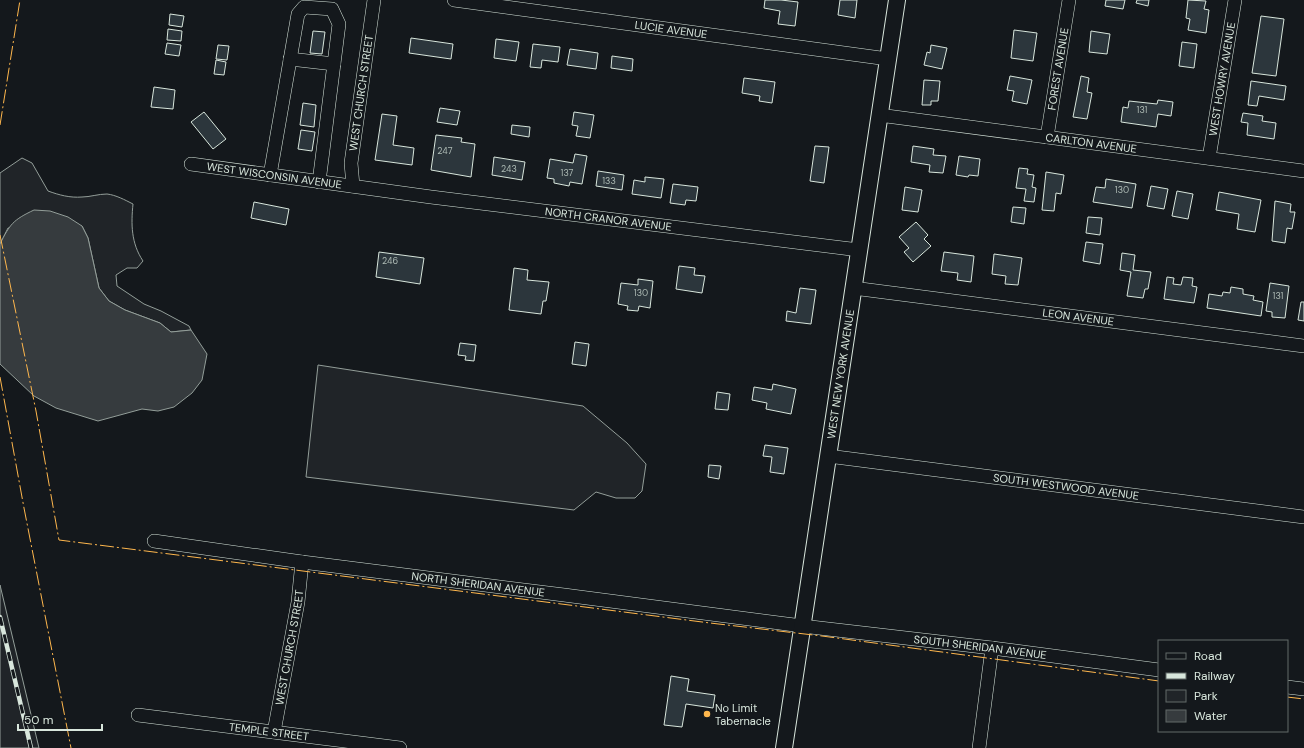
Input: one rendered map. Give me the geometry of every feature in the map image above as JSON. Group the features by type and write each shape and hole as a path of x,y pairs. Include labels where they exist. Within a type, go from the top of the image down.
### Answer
{"main road":[{"name":"WEST NEW YORK AVENUE","path":"784,748 897,0"}],"street":[{"name":"WEST CHURCH STREET","path":"356,186 351,163 374,0"},
{"name":"LUCIE AVENUE","path":"454,0 888,59"},
{"name":"FOREST AVENUE","path":"1047,137 1069,0"},
{"name":"WEST HOWRY AVENUE","path":"1209,158 1235,0"},
{"path":"270,175 298,14 304,7 332,9 339,24 319,182"},
{"path":"290,59 334,64"},
{"name":"CARLTON AVENUE","path":"879,115 1304,171"},
{"name":"WEST WISCONSIN AVENUE","path":"191,164 356,186"},
{"name":"NORTH CRANOR AVENUE","path":"356,186 431,197 859,250"},
{"name":"LEON AVENUE","path":"853,288 1304,346"},
{"name":"SOUTH WESTWOOD AVENUE","path":"828,456 1304,517"},
{"name":"NORTH SHERIDAN AVENUE","path":"154,541 302,562 802,626"},
{"name":"WEST CHURCH STREET","path":"274,732 298,602 302,562"},
{"name":"SOUTH SHERIDAN AVENUE","path":"802,626 992,648 1158,670"},
{"path":"979,748 992,648"},
{"path":"1288,687 1304,689"},
{"name":"TEMPLE STREET","path":"138,715 400,748"}],"green space":[{"path":"22,158 32,163 48,191 73,197 107,194 133,204 132,219 134,240 143,261 137,268 127,268 116,275 117,286 144,304 189,326 191,330 171,332 160,323 125,310 109,301 99,288 88,238 82,226 8,228 0,244 0,173"},
{"path":"318,365 583,406 627,443 646,464 642,491 635,498 616,498 596,492 574,510 306,477"},
{"path":"0,585 39,748 0,748"}],"water":[{"path":"34,210 50,211 68,217 82,226 88,238 99,288 109,301 125,310 160,323 171,332 191,330 207,354 202,380 192,393 174,407 158,411 142,409 98,421 56,408 34,396 0,364 0,244 13,223"}],"building":[{"path":"765,0 798,2 795,26 778,24 780,11 764,8"},
{"path":"840,0 857,0 855,18 838,15"},
{"path":"1106,0 1125,0 1123,9 1105,6"},
{"path":"1137,0 1149,0 1148,6 1136,3"},
{"path":"1188,0 1206,1 1204,9 1209,10 1206,33 1188,30 1190,19 1186,18"},
{"path":"170,14 184,16 182,27 169,25"},
{"path":"1261,16 1284,19 1276,76 1252,73"},
{"path":"168,29 182,31 181,41 167,40"},
{"path":"1014,30 1037,33 1033,61 1011,58"},
{"path":"313,31 325,32 322,54 310,53"},
{"path":"1091,31 1110,34 1107,54 1089,52"},
{"path":"411,38 453,44 451,59 409,53"},
{"path":"496,39 519,42 516,61 494,58"},
{"path":"1182,42 1197,44 1194,68 1179,66"},
{"path":"167,43 181,45 179,56 165,54"},
{"path":"533,44 560,47 558,62 542,60 541,68 530,67"},
{"path":"218,45 229,46 227,60 216,59"},
{"path":"931,45 947,48 942,69 924,65 927,52 930,53"},
{"path":"570,49 598,53 596,69 567,65"},
{"path":"612,56 633,59 632,71 611,68"},
{"path":"216,60 226,62 224,75 214,74"},
{"path":"1010,76 1032,80 1027,104 1012,101 1014,91 1007,90"},
{"path":"1081,76 1089,78 1087,92 1092,93 1087,119 1073,117"},
{"path":"744,78 775,82 772,103 759,101 760,96 742,93"},
{"path":"924,80 940,81 938,101 931,101 931,105 922,105"},
{"path":"1251,81 1286,86 1284,100 1259,96 1257,106 1248,105"},
{"path":"154,87 175,90 173,109 151,107"},
{"path":"1158,100 1173,102 1171,116 1158,114 1156,127 1121,122 1123,107 1128,108 1129,101 1157,104"},
{"path":"303,103 316,105 314,127 300,125"},
{"path":"440,108 460,111 457,125 437,122"},
{"path":"204,112 226,139 213,149 191,122"},
{"path":"574,112 594,115 590,138 576,136 578,126 572,125"},
{"path":"1243,113 1263,116 1262,121 1276,123 1274,139 1247,135 1248,123 1241,122"},
{"path":"382,114 397,116 393,145 414,148 412,165 375,160"},
{"path":"512,125 530,127 529,137 511,134"},
{"path":"301,130 315,132 312,151 298,149"},
{"path":"436,135 462,138 461,142 475,144 471,177 431,170"},
{"path":"815,146 829,147 824,183 810,181"},
{"path":"913,146 934,149 933,155 946,156 943,173 929,172 930,165 911,162"},
{"path":"575,154 587,156 582,184 570,182 569,186 554,183 554,179 547,178 550,159 573,163"},
{"path":"959,156 980,159 978,176 969,175 968,177 956,175"},
{"path":"494,157 525,162 522,180 492,175"},
{"path":"1019,168 1028,169 1027,174 1034,175 1032,187 1036,188 1034,202 1024,201 1026,189 1016,188"},
{"path":"598,171 624,175 622,190 596,186"},
{"path":"1046,172 1064,175 1061,194 1056,193 1054,211 1042,210"},
{"path":"645,177 664,179 661,198 632,194 634,180 645,182"},
{"path":"1106,179 1136,184 1132,208 1093,202 1096,187 1105,188"},
{"path":"673,184 698,187 696,201 686,200 685,205 670,203"},
{"path":"1151,186 1168,189 1164,209 1147,206"},
{"path":"905,187 922,190 918,212 902,210"},
{"path":"1177,191 1193,194 1188,219 1172,216"},
{"path":"1219,192 1261,200 1255,232 1237,229 1239,214 1216,210"},
{"path":"1275,201 1291,204 1290,212 1295,212 1292,229 1287,228 1285,243 1272,241"},
{"path":"254,202 289,209 286,225 251,218"},
{"path":"1013,207 1026,208 1024,224 1011,222"},
{"path":"1088,217 1102,218 1100,235 1086,233"},
{"path":"916,222 928,235 924,239 931,246 913,262 904,252 909,248 899,237"},
{"path":"1086,242 1103,244 1100,264 1083,261"},
{"path":"379,252 424,258 420,284 376,277"},
{"path":"944,252 974,256 971,282 957,280 958,273 941,271"},
{"path":"1122,253 1135,255 1133,270 1151,272 1148,289 1145,289 1143,298 1127,296 1131,272 1120,270"},
{"path":"994,254 1022,258 1018,285 1005,284 1006,276 992,274"},
{"path":"679,266 695,268 694,275 705,276 702,293 676,289"},
{"path":"514,268 528,270 527,280 549,282 546,301 543,301 541,314 509,310"},
{"path":"1167,277 1174,278 1173,284 1181,285 1183,277 1193,278 1192,286 1197,287 1194,303 1164,299"},
{"path":"638,279 653,281 650,308 639,306 638,311 627,310 628,306 618,304 621,283 638,285"},
{"path":"1270,283 1289,286 1285,318 1272,317 1272,312 1266,311"},
{"path":"1231,287 1243,289 1243,294 1254,296 1253,300 1263,302 1261,316 1207,308 1209,294 1222,296 1223,292 1230,293"},
{"path":"800,288 816,290 811,324 786,321 787,311 796,313"},
{"path":"1301,302 1304,302 1304,321 1298,320"},
{"path":"575,342 589,344 586,366 572,364"},
{"path":"460,343 476,345 474,361 465,360 466,356 458,355"},
{"path":"773,384 796,389 791,414 766,409 767,403 752,400 754,387 772,390"},
{"path":"717,392 730,394 728,410 715,409"},
{"path":"765,445 788,448 784,474 770,472 772,457 763,456"},
{"path":"709,465 721,466 719,479 708,477"},
{"path":"671,676 689,679 687,691 715,695 713,708 686,704 682,727 664,725"}],"railway":[{"path":"0,617 31,748"}],"power":[{"path":"0,125 20,0"},
{"path":"0,235 36,411 59,540 822,636 1158,681"},
{"path":"0,377 71,748"},
{"path":"1288,697 1304,699"}],"place":[{"name":"No Limit Tabernacle","path":"707,714"}]}
